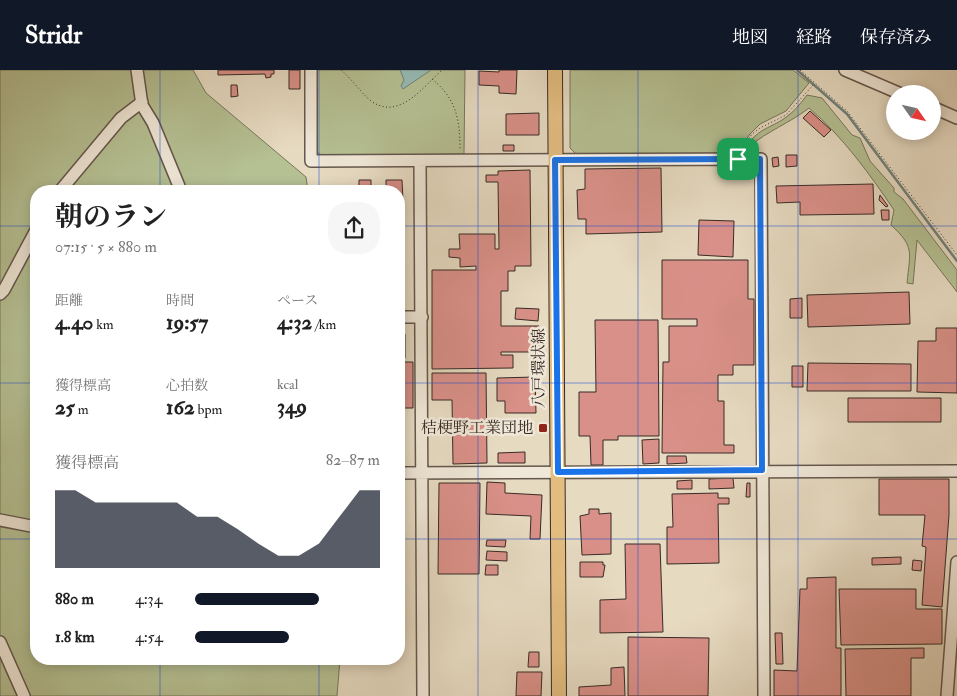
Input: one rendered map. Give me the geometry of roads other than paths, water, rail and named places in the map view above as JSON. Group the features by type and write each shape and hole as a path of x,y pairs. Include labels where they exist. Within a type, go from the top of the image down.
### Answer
{"main road":[{"name":"八戸環状線","path":"555,70 559,696"}],"street":[{"path":"136,70 142,102 153,123 179,185"},
{"path":"311,70 311,162 760,159 764,696"},
{"path":"845,70 886,88"},
{"path":"65,185 121,118 142,102"},
{"path":"941,112 957,118"},
{"path":"420,162 423,696"},
{"path":"0,294 30,241"},
{"path":"405,317 422,317"},
{"path":"405,473 762,470 957,471"},
{"path":"0,520 30,526"},
{"path":"947,696 957,562"},
{"path":"0,642 24,696"}],"water":[{"path":"400,70 431,70 403,89 401,86 404,80"}],"waterway":[{"path":"797,70 847,114 957,261"}],"place":[{"name":"桔梗野工業団地","path":"543,428"}]}
